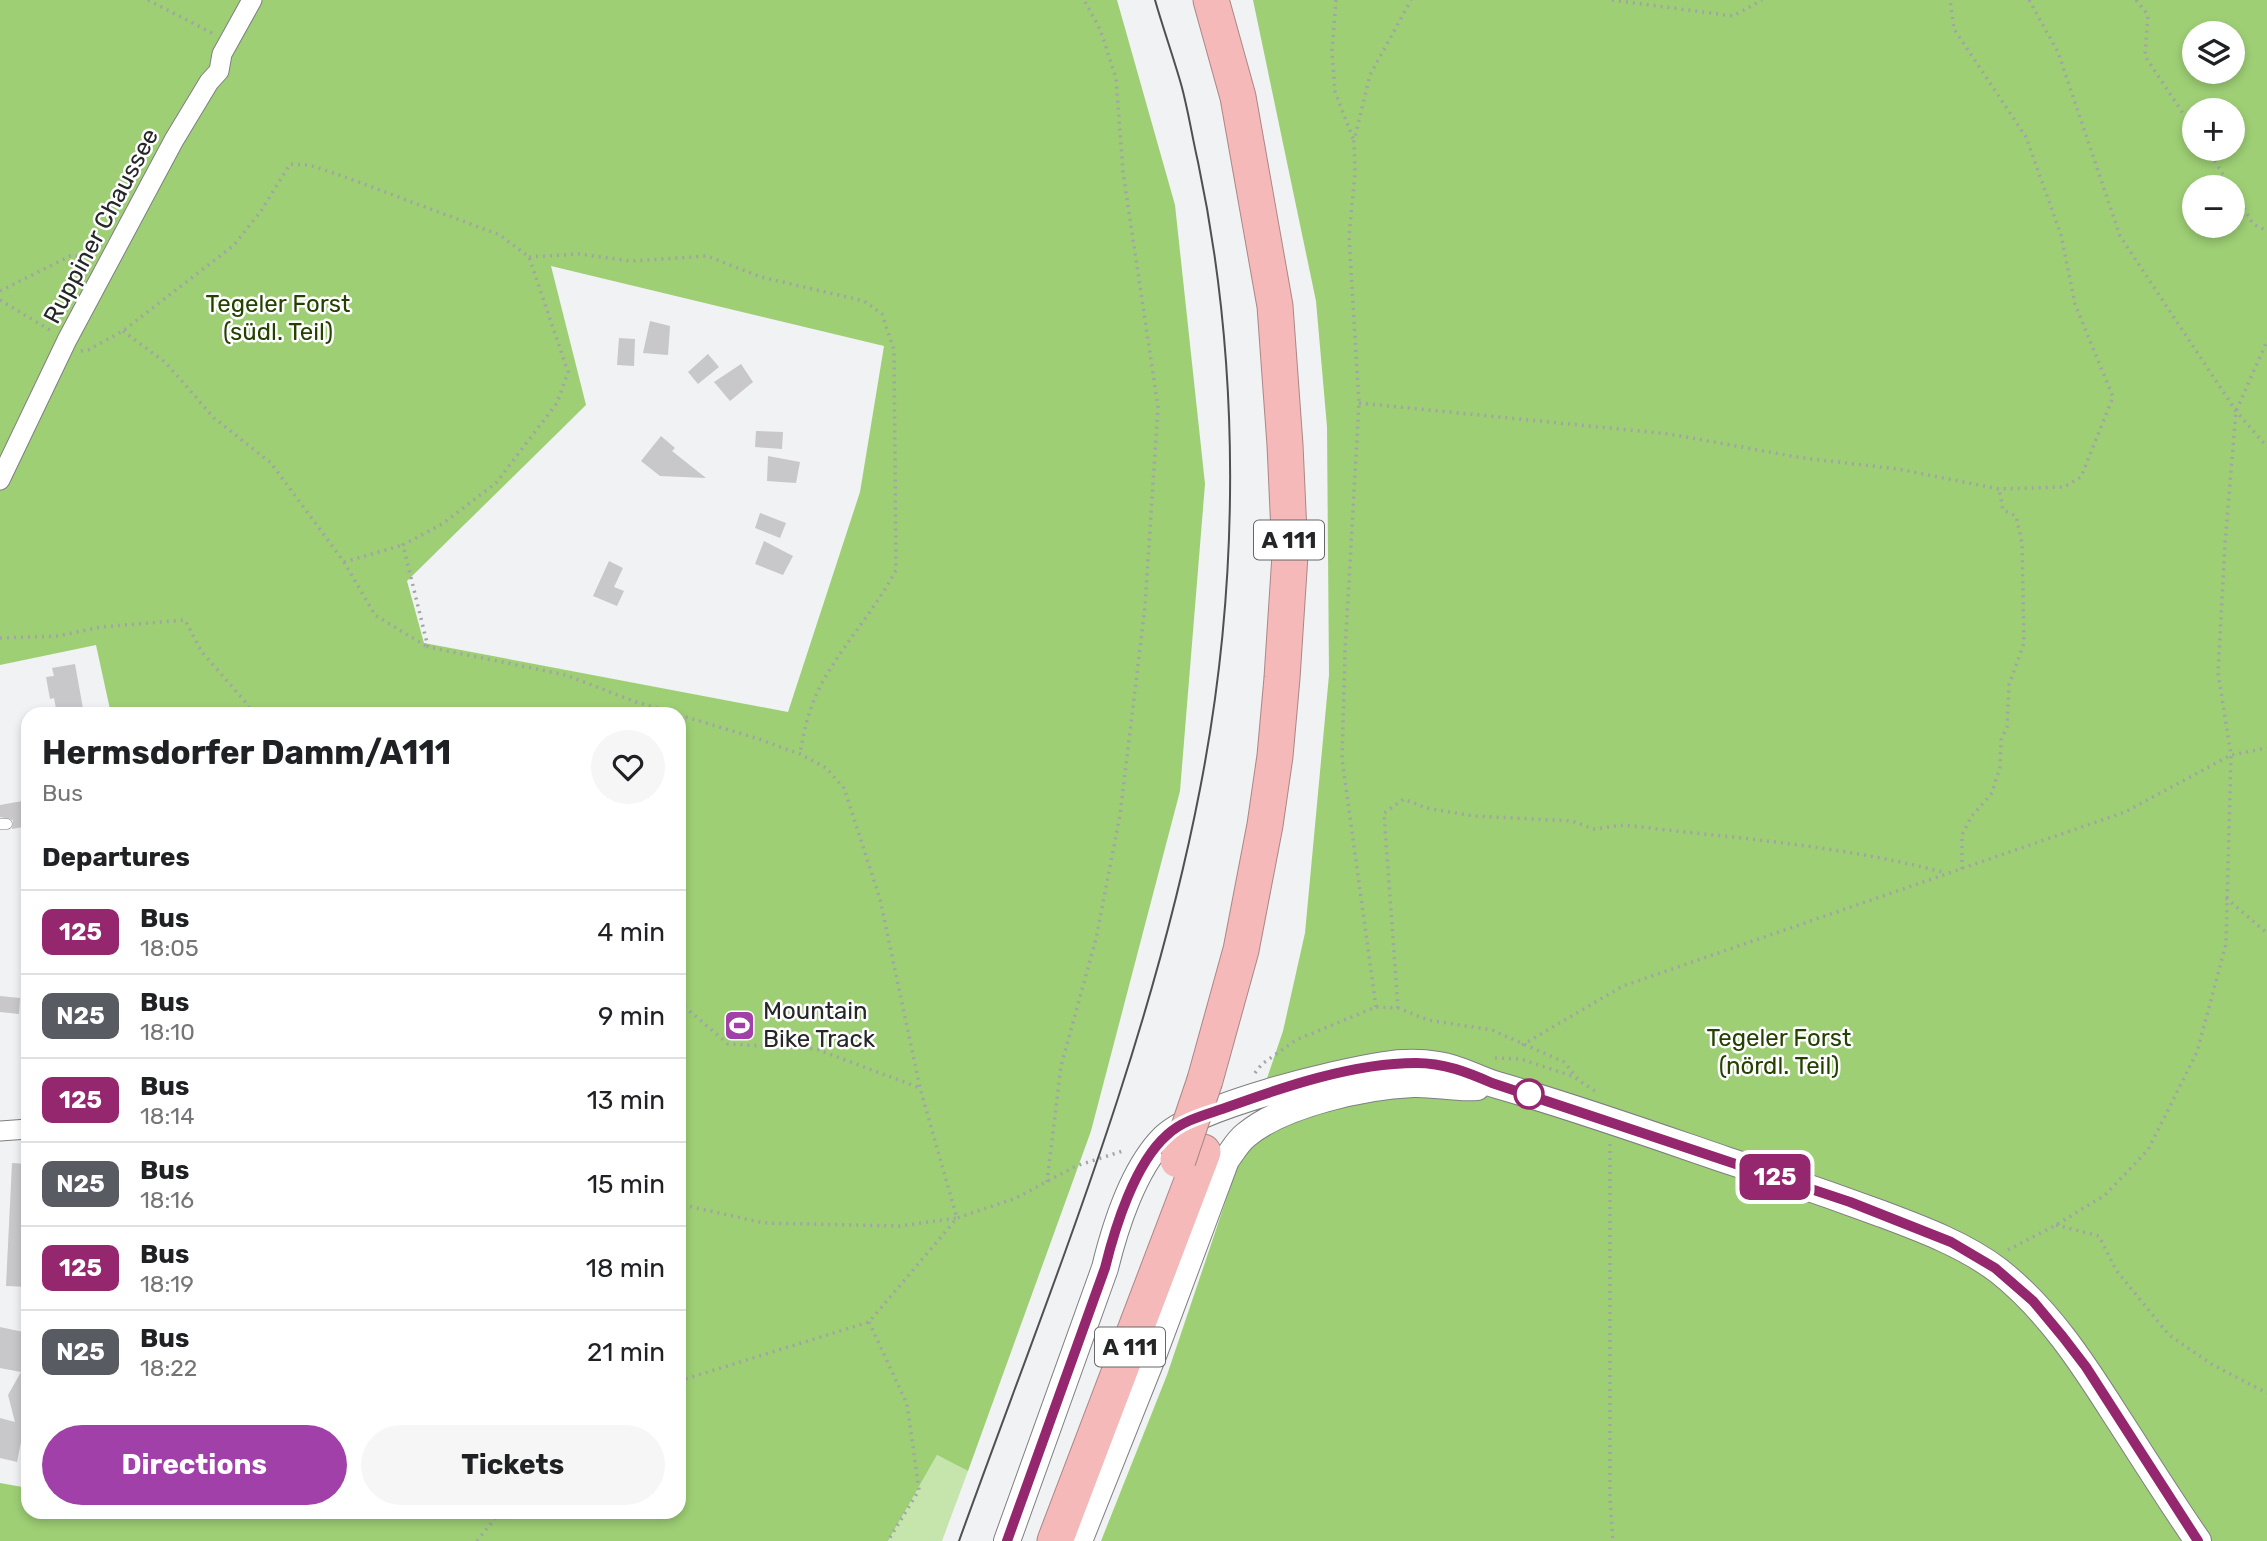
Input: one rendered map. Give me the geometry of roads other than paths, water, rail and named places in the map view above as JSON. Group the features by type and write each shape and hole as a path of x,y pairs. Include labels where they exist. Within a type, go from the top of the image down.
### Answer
{"highway":[{"name":"A 111","path":"1211,0 1238,97 1275,306 1290,555 1275,756 1241,950 1227,1078"},
{"name":"A 111","path":"1032,1541 1191,1156 1227,1078 1266,931 1293,785 1303,696 1309,559 1307,428 1290,259 1257,87 1231,0"},
{"name":"A 111","path":"1055,1541 1191,1156"}],"main road":[{"path":"1007,1541 1129,1198 1140,1171 1154,1149 1181,1124 1254,1097 1387,1064 1440,1065 1466,1071 1492,1083 1850,1202 1951,1242 1995,1268 2033,1301 2063,1337 2086,1367 2198,1541"},
{"path":"1079,1541 1154,1353 1226,1160 1243,1136 1281,1113 1376,1087 1414,1084 1473,1087 1492,1083"}],"street":[{"name":"Ruppiner Chaussee","path":"0,480 67,340 174,140 209,82 219,71 222,54 252,0"},
{"path":"0,1131 21,1130"}],"tram line":[{"path":"959,1541 1061,1263 1125,1076 1179,886 1213,712 1223,633 1230,475 1222,317 1212,239 1188,113 1155,0"}],"place":[{"name":"Mountain Bike Track","path":"740,1025"}],"park label":[{"name":"Tegeler Forst (südl. Teil)","path":"278,318"},
{"name":"Tegeler Forst (nördl. Teil)","path":"1779,1052"}]}
